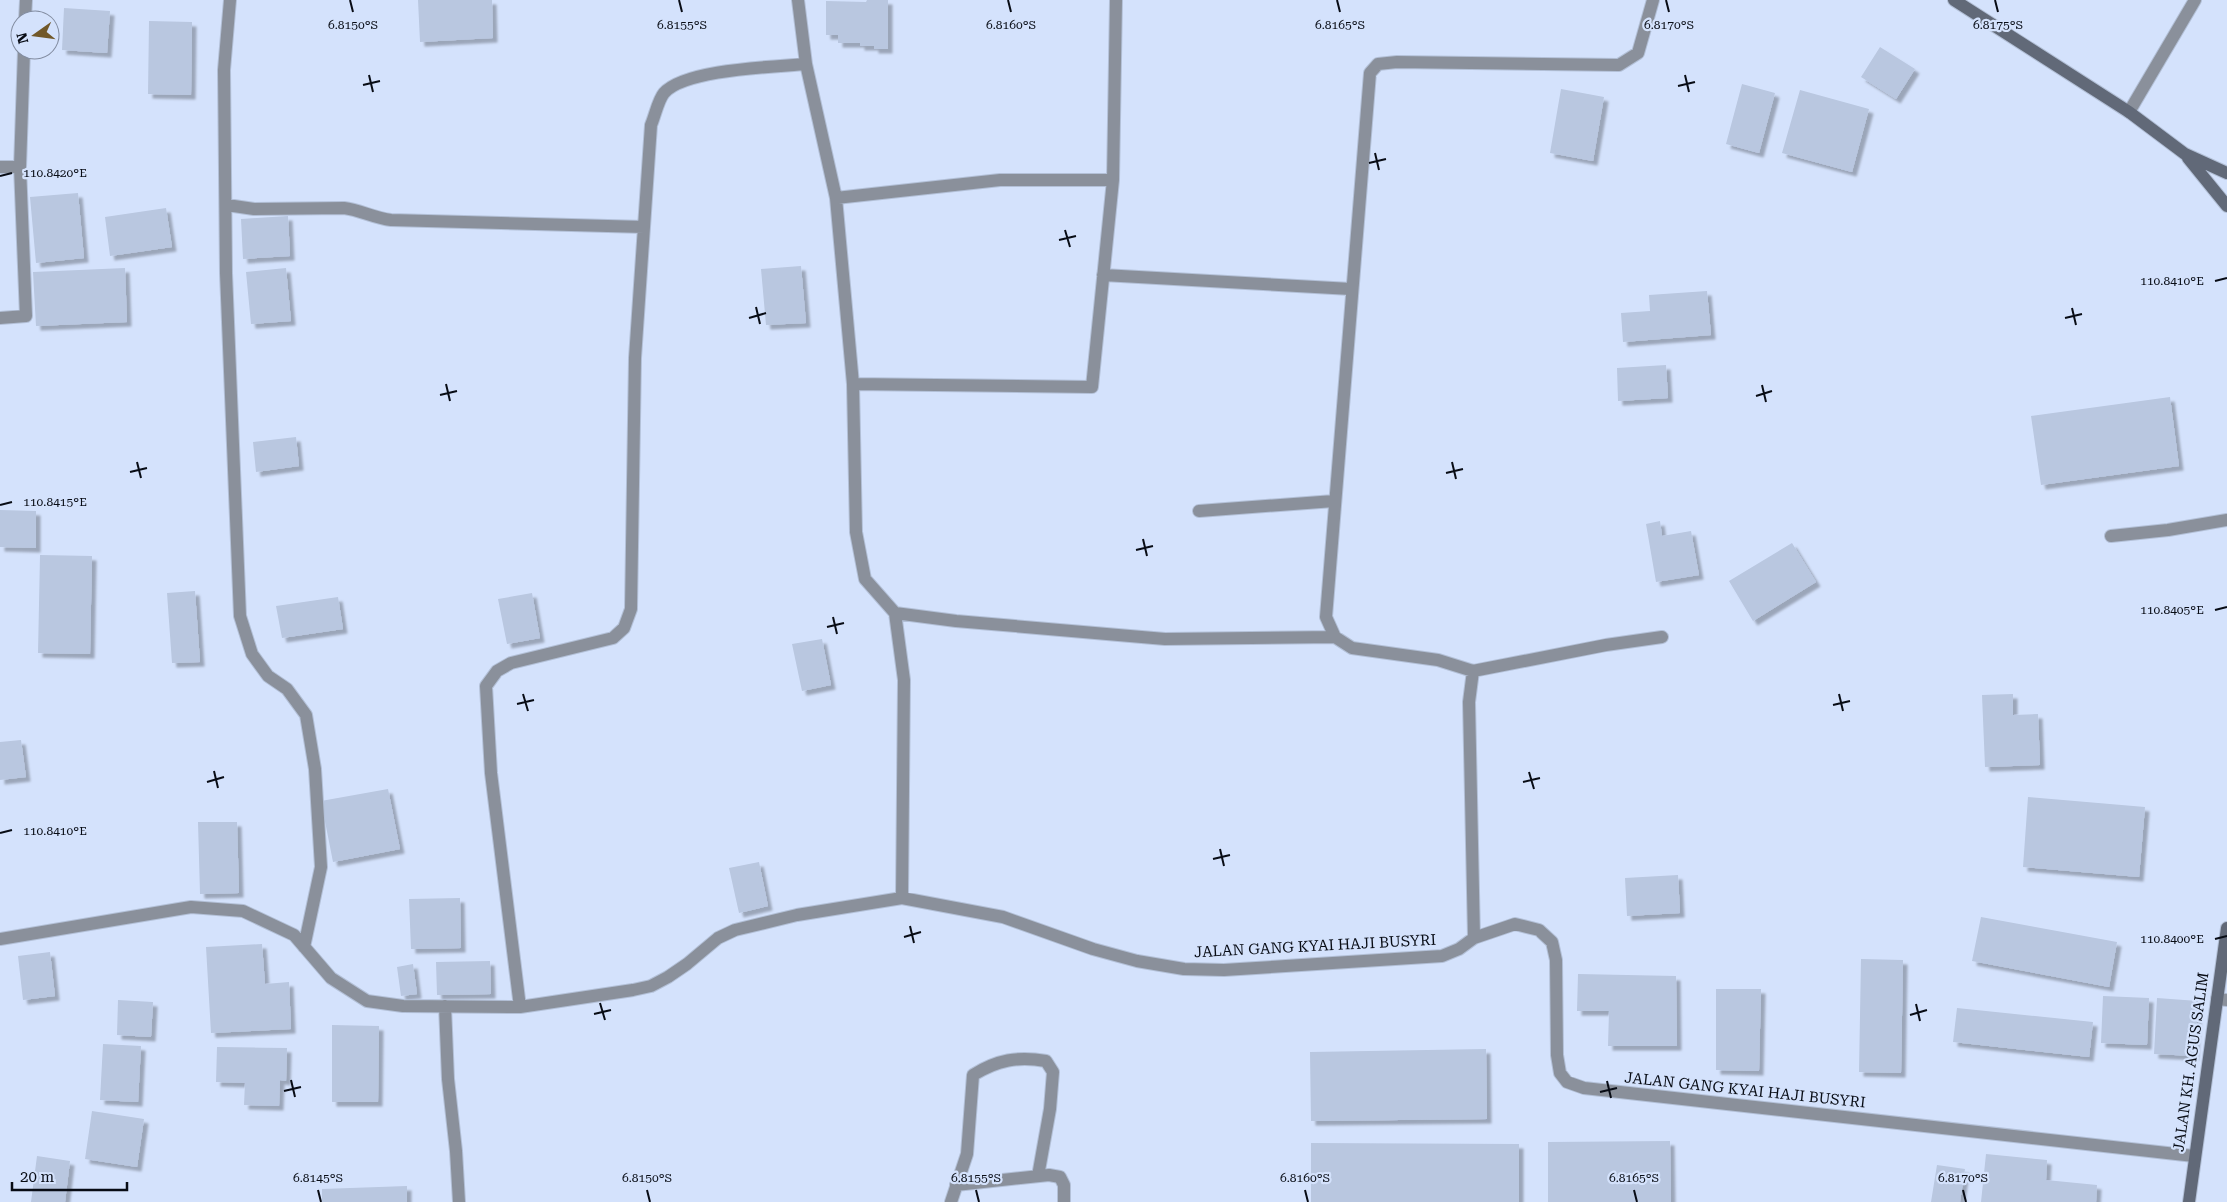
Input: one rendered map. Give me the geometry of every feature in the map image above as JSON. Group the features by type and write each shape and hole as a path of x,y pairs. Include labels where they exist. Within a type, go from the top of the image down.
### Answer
{"street":[{"path":"230,0 224,70 227,205 226,273 240,616 252,654 268,676 287,689 306,715 315,768 320,867 304,947"},
{"path":"798,0 806,64 836,198 853,384 856,532 865,579 895,613 904,680 902,898"},
{"path":"853,384 1092,387 1113,180 1116,0"},
{"path":"1653,0 1638,54 1619,65 1397,62 1378,64 1370,73 1326,616 1335,637 1352,648 1438,660 1473,671 1662,637"},
{"path":"1954,0 2129,112 2185,154 2227,174"},
{"path":"2129,112 2195,0"},
{"path":"0,318 26,316 20,167 24,60"},
{"path":"520,1007 491,773 486,686 496,671 511,662 613,638 624,628 631,610 635,358 651,125 664,93 685,80 743,69 806,64"},
{"path":"2185,154 2227,206"},
{"path":"0,167 20,167"},
{"path":"836,198 1000,180 1113,180"},
{"path":"227,205 254,208 344,208 353,209 376,218 391,220 644,227"},
{"path":"1103,275 1351,289"},
{"path":"1199,511 1334,501"},
{"path":"2111,536 2168,530 2227,520"},
{"path":"895,613 956,621 1165,640 1335,637"},
{"path":"1473,671 1469,702 1474,938"},
{"name":"JALAN GANG KYAI HAJI BUSYRI","path":"0,939 191,907 243,911 294,936 331,978 367,1001 403,1006 520,1007 651,986 687,964 718,938 735,930 797,914 902,898 1002,917 1093,949 1137,961 1184,969 1224,970 1442,956 1459,949 1474,938 1515,924 1539,930 1552,942 1556,960 1557,1055 1560,1073 1567,1082 1584,1088 2194,1156"},
{"name":"JALAN KH. AGUS SALIM","path":"2189,1202 2194,1156 2222,1000 2227,928"},
{"path":"445,1006 448,1079 456,1151 459,1202"},
{"path":"951,1202 967,1154 973,1075 991,1064 1027,1058 1046,1061 1053,1072 1050,1109 1038,1176"},
{"path":"956,1185 1049,1175 1060,1177 1064,1185 1064,1202"}],"building":[{"path":"418,0 492,0 493,38 420,42"},
{"path":"867,0 888,0 888,49 860,46 860,43 838,43 838,35 826,35 826,1 866,2"},
{"path":"64,8 110,11 107,53 62,50"},
{"path":"149,21 192,22 191,95 148,94"},
{"path":"1880,47 1915,69 1896,99 1861,77"},
{"path":"1742,84 1775,93 1759,153 1726,144"},
{"path":"1561,89 1604,97 1593,161 1550,153"},
{"path":"1800,90 1869,109 1852,172 1782,153"},
{"path":"78,193 84,258 36,263 30,197"},
{"path":"166,208 172,247 110,256 105,217"},
{"path":"288,216 290,256 243,259 241,219"},
{"path":"801,266 806,323 766,325 761,269"},
{"path":"125,268 127,322 36,326 33,272"},
{"path":"286,268 291,321 251,324 246,272"},
{"path":"1707,291 1711,335 1623,342 1621,313 1650,311 1649,295"},
{"path":"1666,365 1668,398 1618,401 1617,368"},
{"path":"2170,397 2179,466 2041,485 2031,416"},
{"path":"296,437 299,466 256,472 253,442"},
{"path":"0,510 36,511 36,548 0,547"},
{"path":"1660,521 1662,536 1691,531 1699,575 1656,582 1646,524"},
{"path":"1792,543 1816,582 1753,621 1729,581"},
{"path":"40,555 92,556 90,654 38,653"},
{"path":"195,591 200,662 172,663 167,593"},
{"path":"532,593 540,638 507,644 498,599"},
{"path":"338,597 343,629 282,638 276,606"},
{"path":"822,639 831,685 802,691 792,644"},
{"path":"2013,694 2013,715 2038,714 2040,765 1985,767 1982,695"},
{"path":"21,740 26,777 0,780 0,742"},
{"path":"388,789 400,849 333,862 321,801"},
{"path":"2028,797 2145,807 2139,877 2023,867"},
{"path":"198,822 237,822 239,893 200,894"},
{"path":"759,862 768,906 739,913 729,868"},
{"path":"1678,875 1680,913 1627,916 1625,878"},
{"path":"460,898 461,948 411,949 409,899"},
{"path":"1981,917 2117,942 2109,987 1972,961"},
{"path":"262,944 265,984 289,982 291,1029 211,1033 206,947"},
{"path":"50,952 55,996 23,1000 18,956"},
{"path":"1861,959 1903,960 1901,1073 1859,1072"},
{"path":"490,961 491,994 437,995 436,962"},
{"path":"413,964 417,994 401,996 397,967"},
{"path":"1578,974 1676,976 1677,1046 1608,1046 1609,1011 1577,1011"},
{"path":"1716,989 1761,989 1759,1071 1716,1070"},
{"path":"2103,996 2149,998 2147,1045 2101,1043"},
{"path":"2157,998 2198,1001 2194,1056 2154,1054"},
{"path":"118,1000 153,1002 151,1037 117,1035"},
{"path":"1957,1008 2093,1022 2089,1057 1953,1042"},
{"path":"332,1025 379,1026 378,1102 332,1102"},
{"path":"103,1044 141,1046 138,1102 100,1100"},
{"path":"217,1047 287,1048 286,1081 280,1080 279,1106 244,1105 245,1083 216,1082"},
{"path":"1486,1049 1487,1119 1311,1121 1310,1052"},
{"path":"92,1111 144,1119 137,1167 85,1159"},
{"path":"1670,1141 1671,1202 1548,1202 1548,1142"},
{"path":"1311,1143 1519,1144 1519,1202 1311,1202"},
{"path":"1986,1154 2047,1160 2046,1180 2097,1185 2096,1202 1981,1202"},
{"path":"37,1156 70,1161 65,1202 31,1202"},
{"path":"1937,1165 1965,1169 1960,1202 1931,1202"},
{"path":"407,1186 407,1202 322,1202 322,1189"}]}
